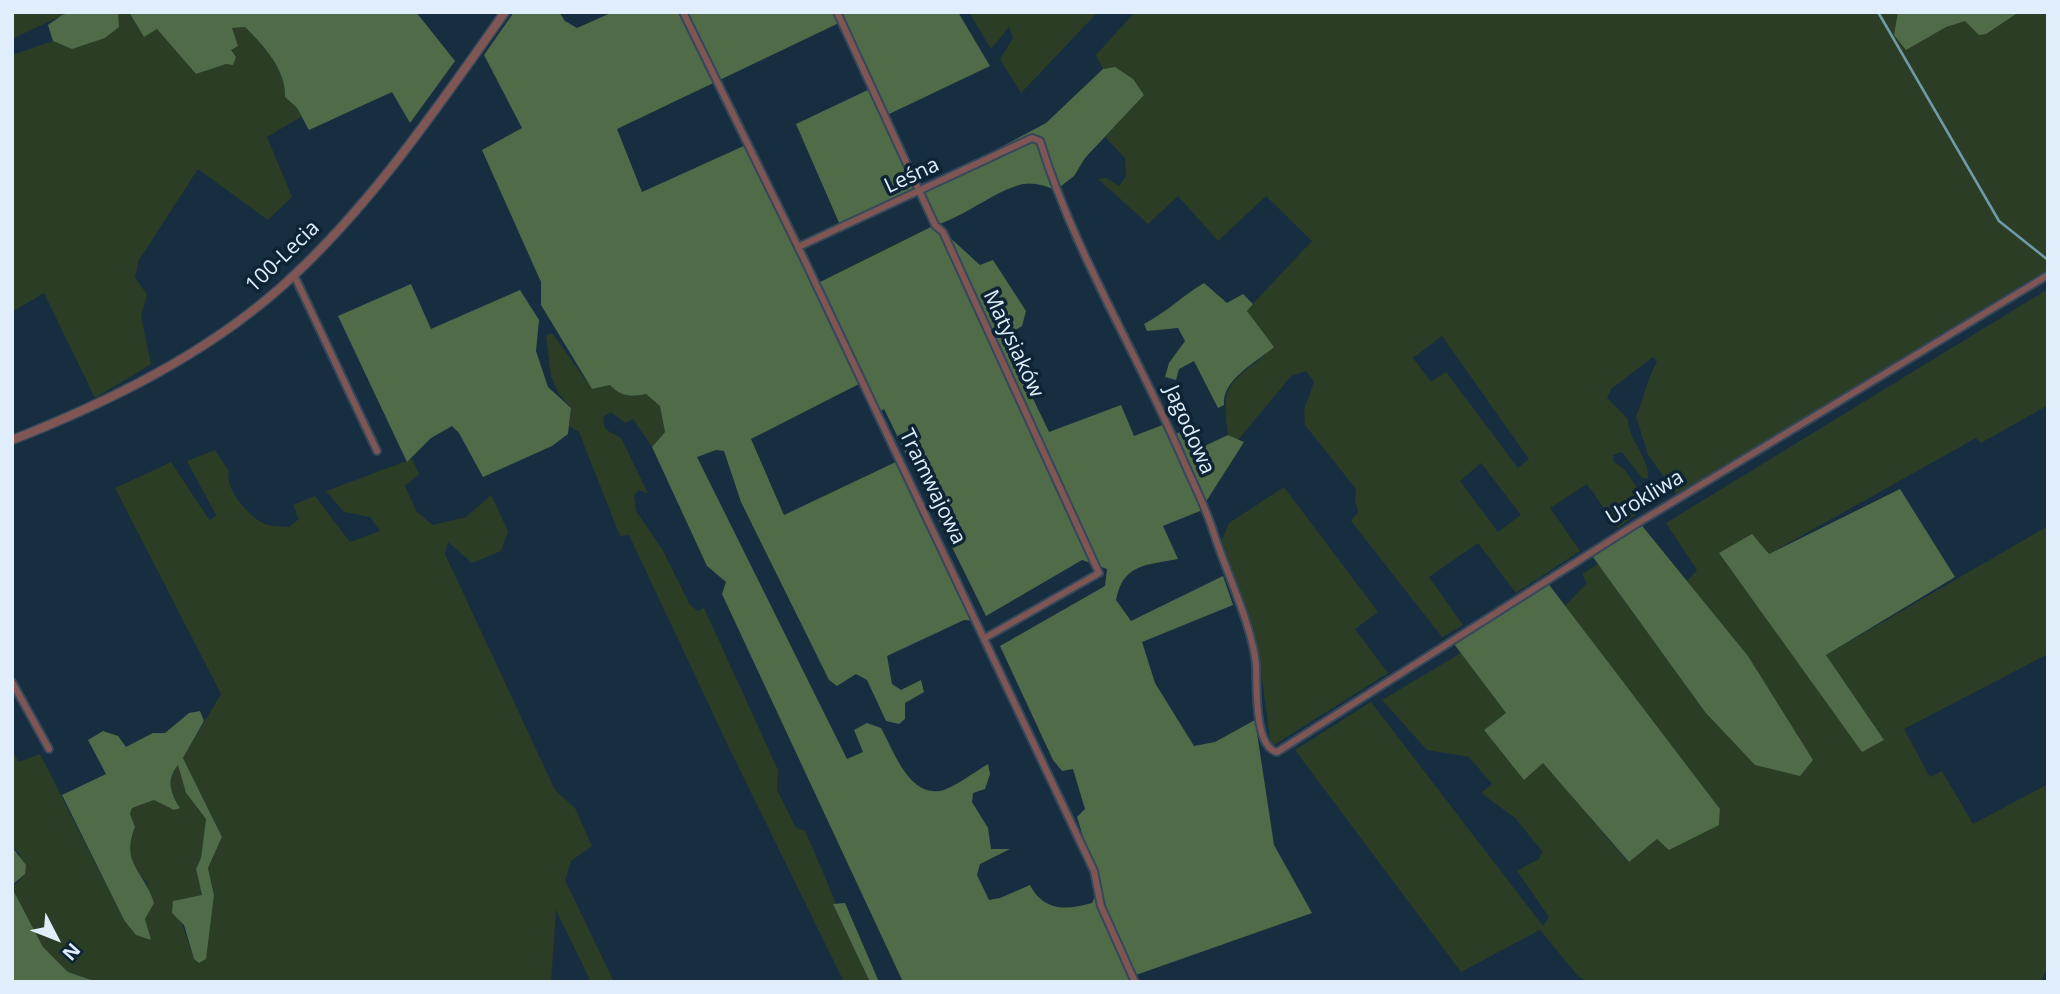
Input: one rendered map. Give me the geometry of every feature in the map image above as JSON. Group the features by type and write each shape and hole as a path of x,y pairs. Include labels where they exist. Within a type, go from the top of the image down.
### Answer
{"street":[{"name":"100-Lecia","path":"13,436 77,414 164,368 240,320 294,275 384,175 505,12"},
{"name":"Tramwajowa","path":"683,12 799,247 1094,870 1101,906 1135,982"},
{"name":"Matysiaków","path":"836,12 935,225 943,232 1099,573 985,638"},
{"name":"Leśna","path":"799,247 1032,138 1040,141"},
{"name":"Jagodowa","path":"1040,141 1056,190 1156,399 1214,531 1255,656 1261,732 1266,746"},
{"path":"294,275 377,451"},
{"name":"Urokliwa","path":"1266,746 1277,752 1633,526 2048,275"},
{"path":"12,682 49,748"}],"green space":[{"path":"12,12 67,12 67,13 12,39"},
{"path":"73,12 118,12 119,27 105,38 72,49 53,41 48,25 62,15"},
{"path":"129,12 144,36 157,28 196,74 226,64 231,50 232,28 245,27 278,67 285,97 297,108 301,117 267,137 292,197 268,220 198,169 139,260 135,277 147,295 141,316 151,364 95,398 44,293 12,312 12,55 53,41 72,49 117,13"},
{"path":"129,12 416,12 455,61 410,123 392,92 309,130 297,108 285,97 278,67 245,27 232,28 238,46 231,50 236,57 233,65 226,64 196,74 157,29 144,37"},
{"path":"514,12 559,12 565,21 577,28 613,12 958,12 990,66 885,116 921,190 1046,123 1103,69 1115,67 1133,79 1144,95 1085,158 1074,176 1056,190 1036,184 1012,187 936,225 980,265 993,260 1026,311 1022,326 1010,333 1012,355 1049,432 1121,405 1134,436 1165,424 1170,437 1186,429 1194,451 1228,435 1244,442 1200,511 1163,526 1178,559 1146,565 1130,573 1119,588 1116,600 1131,621 1223,576 1233,605 1142,642 1155,683 1194,746 1215,742 1255,720 1274,845 1312,913 1133,976 1135,982 903,982 722,594 726,582 707,566 652,447 665,432 660,406 646,394 626,395 610,385 592,389 541,305 541,282 482,150 522,128 484,55","holes":["841,22 872,88 796,124 840,225 920,191 935,225 816,284 748,144 642,192 617,129","863,382 878,413 884,409 986,616 1082,560 1107,569 1105,586 1000,646 1053,760 1062,771 1073,769 1085,809 1077,817 1099,888 1092,903 1057,907 1042,900 1030,885 989,900 977,875 980,864 1010,849 991,849 988,828 972,802 973,793 985,789 990,774 988,764 945,790 929,791 910,779 881,728 867,723 854,730 863,752 847,759 697,457 716,450 724,451 741,502 829,680 837,686 856,674 867,680 886,721 899,724 905,719 905,703 924,692 921,680 901,690 892,684 887,656 964,620 977,621 900,460 784,515 751,439"]},
{"path":"969,12 1098,12 1021,93 1000,59 1013,38 1009,27 991,49"},
{"path":"1135,12 2048,12 2048,269 1677,495 1648,455 1636,416 1657,362 1653,357 1611,389 1607,398 1628,419 1631,434 1645,462 1648,478 1642,478 1622,452 1613,455 1614,462 1624,469 1649,504 1618,528 1587,484 1550,508 1580,551 1516,593 1478,543 1429,577 1463,625 1442,637 1351,521 1358,512 1356,489 1305,425 1304,410 1314,382 1306,371 1291,376 1238,440 1228,435 1226,406 1230,388 1265,355 1247,310 1312,241 1266,196 1218,241 1178,196 1148,224 1098,179 1106,178 1119,186 1126,176 1125,158 1105,137 1144,95 1115,68 1103,69 1096,55","holes":["1442,336 1529,459 1518,468 1446,372 1431,382 1413,358","1481,463 1521,515 1498,532 1460,481"]},
{"path":"1898,12 2019,12 1986,34 1979,35 1965,21 1946,27 1906,50 1894,35"},
{"path":"1204,283 1227,303 1243,294 1253,304 1247,311 1274,347 1234,379 1228,387 1224,405 1218,408 1194,361 1179,369 1176,380 1165,377 1169,363 1185,341 1178,328 1147,331 1144,324"},
{"path":"411,284 431,329 520,290 539,320 536,351 548,387 571,408 568,434 552,446 483,477 459,433 452,426 431,438 407,462 338,316"},
{"path":"2048,289 2048,405 1981,443 1976,438 1769,554 1719,553 1883,739 1826,655 2048,526 2048,654 1904,729 1930,777 1942,771 1973,824 2048,784 2048,967 2040,982 1588,982 1578,976 1540,930 1461,972 1295,750 1371,702 1543,926 1549,917 1517,871 1539,859 1542,851 1515,818 1481,793 1492,784 1469,757 1427,750 1382,700 1461,653 1506,713 1484,730 1524,779 1543,762 1628,862 1657,839 1719,825 1720,809 1565,606 1587,583 1582,574 1598,564 1705,712 1812,760 1748,656 1687,581 1697,570 1666,523"},
{"path":"552,333 592,389 610,385 626,395 646,394 660,405 665,432 652,447 633,419 625,423 611,412 603,417 605,429 621,438 648,493 638,490 634,496 636,511 662,549 690,605 698,611 704,608 778,770 777,790 796,828 805,831 870,982 844,982 732,754 629,535 620,536 579,432 569,426 571,408 559,394 551,377 546,336"},
{"path":"215,450 229,471 228,478 233,492 255,518 267,525 289,527 299,519 293,505 315,496 350,542 380,531 370,517 344,512 326,491 412,459 419,474 405,486 417,512 433,525 466,517 491,495 508,531 501,551 472,563 448,542 445,554 555,790 575,808 592,846 571,861 565,880 614,982 591,982 556,910 551,982 97,982 68,972 43,947 12,888 25,874 19,853 12,847 12,750 19,762 40,754 124,920 150,940 145,919 148,883 133,864 131,857 130,843 135,827 130,815 132,808 154,800 174,810 179,807 171,786 178,764 186,793 206,819 201,858 196,869 202,896 174,901 194,959 199,963 205,959 214,895 208,868 222,837 183,758 221,694 115,488 171,462 210,521 216,515 187,461"},
{"path":"1284,487 1378,612 1355,629 1388,673 1271,747 1259,655 1222,540 1229,523"},
{"path":"1900,489 1955,577 1826,655 1884,740 1862,752 1719,553 1752,534 1769,554"},
{"path":"1639,522 1748,656 1813,760 1800,776 1755,765 1705,712 1590,553"},
{"path":"1547,582 1720,809 1719,825 1669,850 1657,839 1629,862 1543,763 1524,780 1484,730 1506,713 1451,640"},
{"path":"200,711 204,721 183,758 222,837 208,868 214,895 206,959 199,963 194,959 184,925 172,913 173,901 202,895 196,869 201,858 206,819 186,793 178,765 172,776 171,786 180,808 174,810 154,800 132,808 130,814 135,827 130,850 132,859 154,903 145,919 151,940 136,935 124,920 62,795 106,774 88,740 103,731 118,736 126,747 153,733 165,733 189,713"},
{"path":"12,847 26,865 25,874 12,885"},
{"path":"12,888 43,947 68,972 97,982 12,982"},
{"path":"845,903 879,982 870,982 833,904"}],"waterway":[{"path":"1878,12 1999,221 2048,260"}]}
